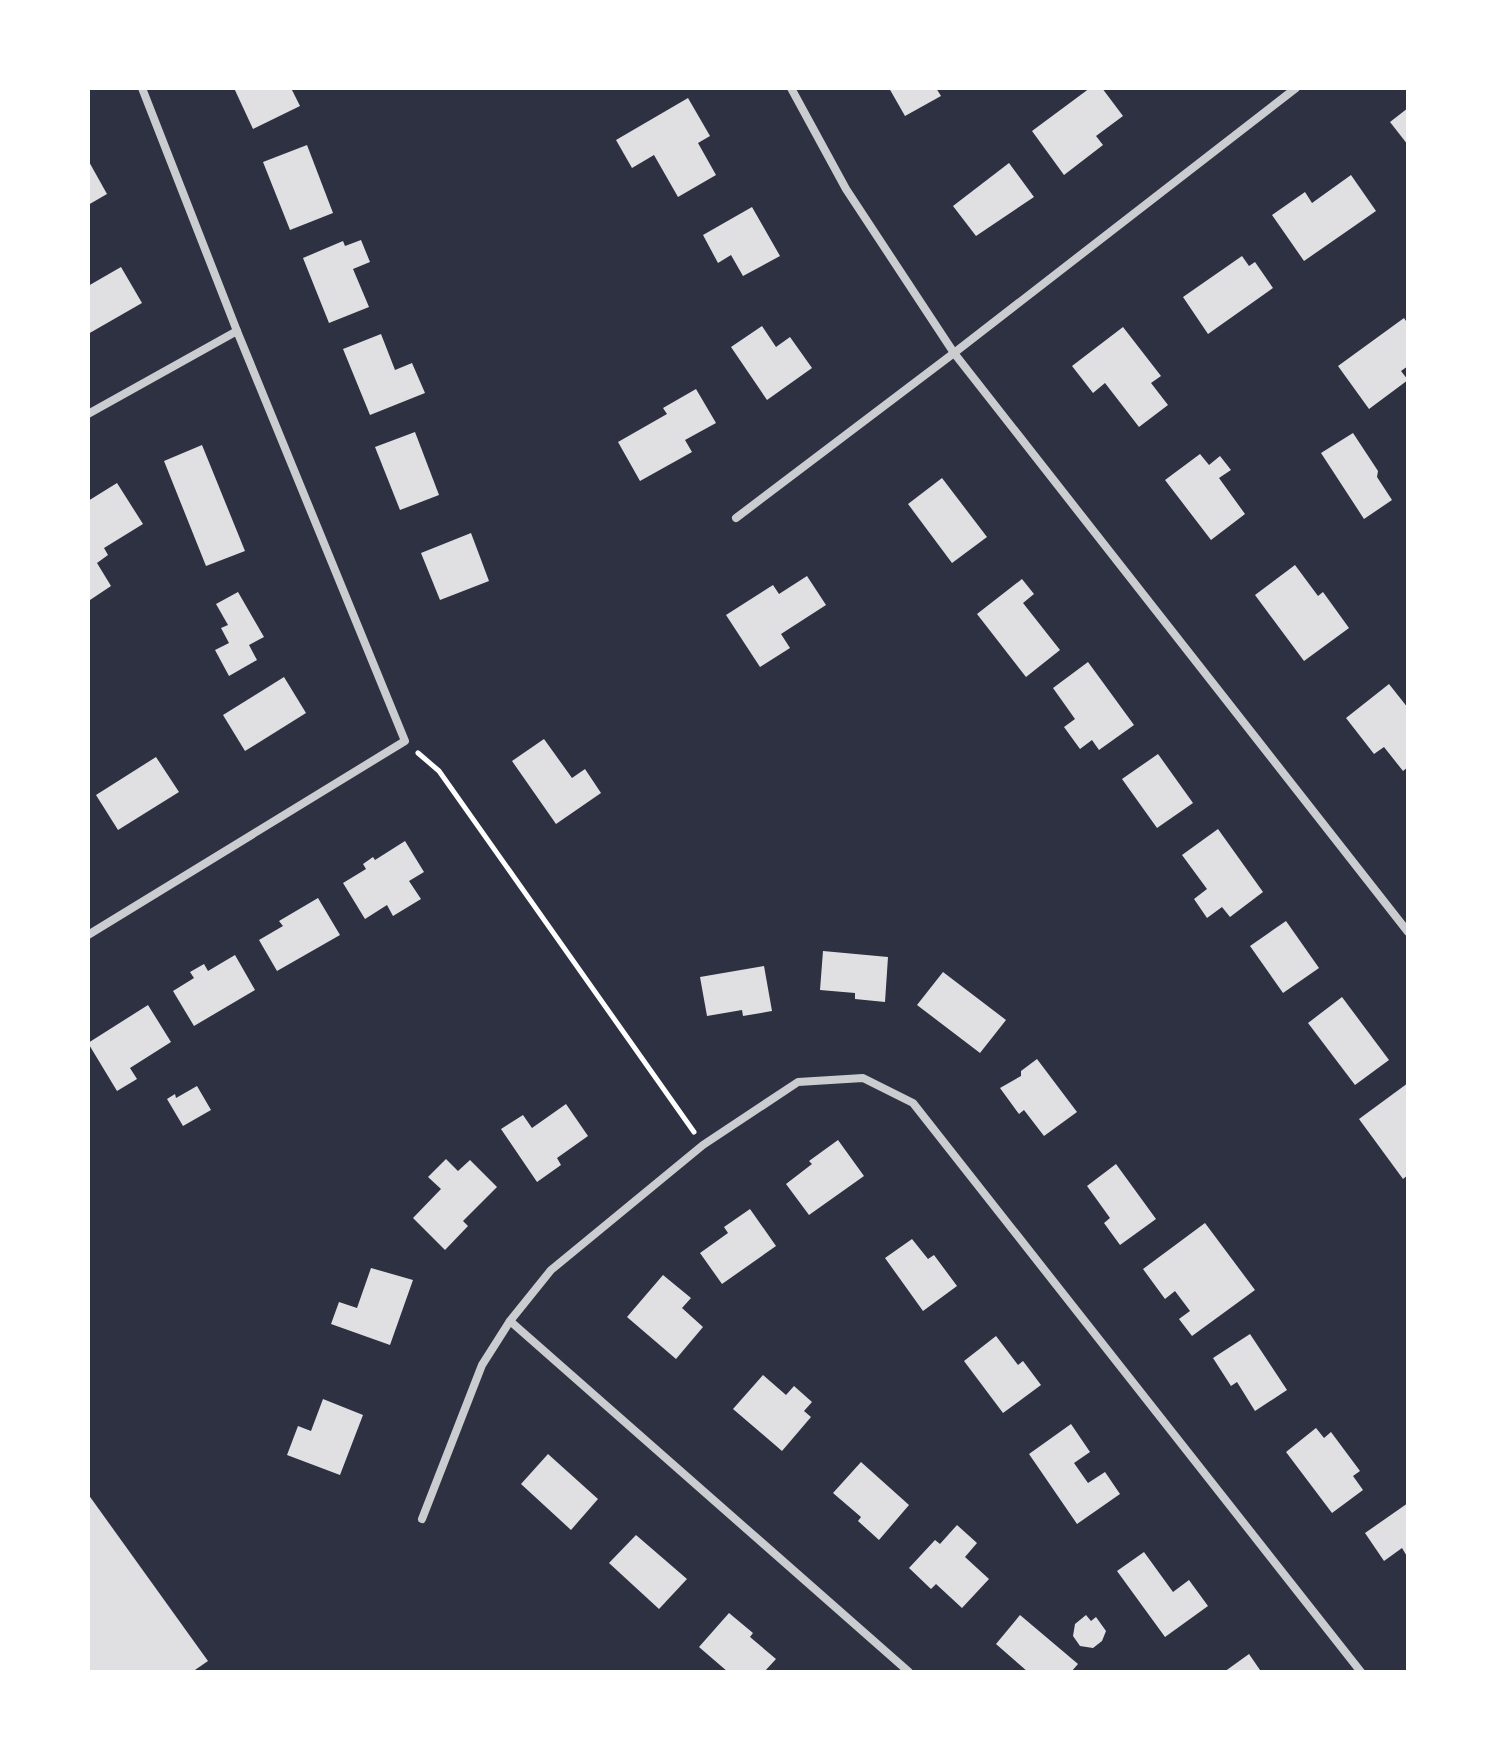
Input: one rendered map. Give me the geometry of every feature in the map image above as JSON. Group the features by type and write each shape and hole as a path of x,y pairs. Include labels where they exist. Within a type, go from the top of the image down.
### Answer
{"street":[{"path":"88,935 405,741 237,331 142,88"},
{"path":"791,88 846,189 954,353 1408,932"},
{"path":"736,518 1296,88"},
{"path":"88,414 237,331"},
{"path":"422,1519 482,1365 510,1321 551,1270 703,1145 798,1082 863,1078 913,1103 1361,1672"},
{"path":"510,1321 909,1672"}],"path":[{"path":"405,741 439,771 703,1145"}],"building":[{"path":"234,88 291,88 300,106 253,129"},
{"path":"889,88 936,88 941,96 905,116"},
{"path":"1090,88 1102,88 1123,116 1096,136 1103,145 1064,175 1032,131"},
{"path":"688,98 710,136 698,143 716,175 678,197 654,155 632,168 616,140"},
{"path":"1408,108 1408,145 1390,122"},
{"path":"307,145 333,213 290,230 263,162"},
{"path":"88,160 107,194 88,205"},
{"path":"1009,163 1034,197 976,236 953,206"},
{"path":"1351,175 1376,211 1304,261 1272,215 1305,192 1312,203"},
{"path":"752,207 780,256 743,276 731,255 718,263 703,235"},
{"path":"361,240 370,262 353,269 369,307 329,323 303,258 343,241 345,246"},
{"path":"1242,256 1249,266 1255,262 1273,288 1208,334 1183,297"},
{"path":"121,267 142,303 88,334 88,286"},
{"path":"1404,318 1408,324 1408,366 1401,371 1408,380 1369,409 1338,366"},
{"path":"762,326 776,347 790,337 812,368 767,400 731,347"},
{"path":"1123,327 1161,376 1151,383 1168,405 1139,427 1105,383 1093,393 1072,366"},
{"path":"381,334 395,370 412,363 425,393 370,415 343,349"},
{"path":"696,389 716,423 685,440 692,452 640,481 618,442 667,414 663,408"},
{"path":"415,432 439,495 400,510 375,447"},
{"path":"1353,433 1378,471 1377,477 1392,500 1364,519 1321,453"},
{"path":"202,445 245,551 206,566 164,461"},
{"path":"1200,454 1209,465 1220,456 1231,470 1219,478 1245,514 1211,540 1165,480"},
{"path":"942,478 987,537 952,563 908,504"},
{"path":"117,483 143,524 104,548 108,555 97,563 111,586 90,600 88,501"},
{"path":"471,533 489,581 440,600 421,553"},
{"path":"1295,565 1318,596 1323,592 1349,628 1304,661 1255,595"},
{"path":"807,576 826,605 781,634 790,648 760,667 726,615 773,585 779,594"},
{"path":"1022,579 1034,594 1023,603 1060,650 1026,677 977,614"},
{"path":"238,592 264,637 249,645 257,660 229,676 215,650 229,643 221,628 228,625 216,604"},
{"path":"1088,662 1134,725 1099,750 1092,740 1080,749 1064,727 1075,719 1053,688"},
{"path":"284,677 306,713 245,751 223,715"},
{"path":"1389,684 1408,708 1408,767 1403,771 1384,747 1374,754 1346,718"},
{"path":"544,739 572,778 585,769 601,793 556,824 512,761"},
{"path":"1158,754 1193,803 1157,828 1122,779"},
{"path":"156,757 179,792 118,830 96,795"},
{"path":"1218,829 1263,892 1230,917 1222,907 1207,918 1194,899 1207,889 1182,855"},
{"path":"405,841 424,872 409,881 421,899 393,916 387,905 365,919 343,883 366,869 363,864 373,857 375,860"},
{"path":"318,898 340,935 277,971 259,940 283,926 279,921"},
{"path":"1286,921 1319,968 1283,993 1250,946"},
{"path":"823,951 888,957 885,1002 855,999 855,993 820,990"},
{"path":"235,955 255,990 194,1026 173,991 194,978 190,972 204,964 208,971"},
{"path":"764,966 772,1011 743,1016 742,1010 707,1016 700,977"},
{"path":"943,972 1006,1020 980,1053 917,1005"},
{"path":"1342,997 1389,1060 1355,1085 1308,1023"},
{"path":"148,1005 171,1042 130,1068 137,1079 117,1091 88,1043"},
{"path":"1037,1059 1077,1112 1044,1136 1024,1110 1019,1114 1000,1088 1021,1076 1021,1071"},
{"path":"1408,1083 1408,1175 1403,1179 1359,1119"},
{"path":"197,1086 211,1110 183,1126 167,1099 175,1094 176,1098"},
{"path":"566,1104 588,1136 557,1158 561,1165 537,1182 501,1129 523,1115 532,1128"},
{"path":"838,1140 864,1176 809,1215 786,1184 812,1164 809,1161"},
{"path":"446,1159 458,1171 470,1160 497,1187 463,1221 468,1226 445,1250 413,1218 441,1189 428,1177"},
{"path":"1116,1164 1156,1219 1120,1245 1104,1223 1110,1218 1087,1186"},
{"path":"750,1209 776,1246 722,1284 700,1253 728,1233 724,1227"},
{"path":"1205,1223 1255,1290 1192,1336 1179,1319 1190,1311 1175,1291 1165,1299 1143,1269"},
{"path":"912,1239 928,1259 934,1255 957,1286 923,1311 885,1258"},
{"path":"371,1268 413,1280 390,1345 331,1324 339,1302 357,1308"},
{"path":"663,1275 691,1298 682,1308 703,1327 676,1359 627,1317"},
{"path":"1250,1334 1287,1390 1255,1411 1237,1382 1231,1386 1213,1358"},
{"path":"996,1336 1018,1365 1023,1361 1041,1385 1003,1413 964,1361"},
{"path":"763,1375 786,1395 794,1386 812,1402 804,1411 811,1417 782,1451 733,1409"},
{"path":"323,1399 363,1415 340,1475 287,1455 298,1426 311,1431"},
{"path":"1071,1424 1090,1452 1074,1463 1088,1483 1105,1472 1120,1494 1077,1524 1029,1454"},
{"path":"1316,1428 1324,1438 1331,1432 1360,1471 1353,1476 1363,1490 1332,1513 1286,1452"},
{"path":"548,1454 598,1499 571,1530 521,1484"},
{"path":"861,1462 909,1505 879,1540 858,1521 861,1517 833,1493"},
{"path":"88,1494 208,1661 192,1672 88,1672"},
{"path":"1408,1503 1408,1558 1402,1548 1384,1561 1365,1533"},
{"path":"957,1525 977,1543 965,1557 989,1579 962,1608 936,1584 931,1589 909,1568 935,1540 940,1544"},
{"path":"636,1535 687,1579 659,1609 609,1563"},
{"path":"1144,1552 1173,1592 1189,1580 1208,1606 1165,1637 1117,1571"},
{"path":"729,1613 753,1633 750,1637 776,1659 764,1672 728,1672 699,1647"},
{"path":"1020,1615 1078,1664 1071,1672 1028,1672 996,1644"},
{"path":"1086,1615 1091,1621 1096,1617 1106,1631 1102,1641 1093,1648 1080,1646 1073,1636 1075,1624"},
{"path":"1249,1654 1260,1670 1224,1672"}]}
